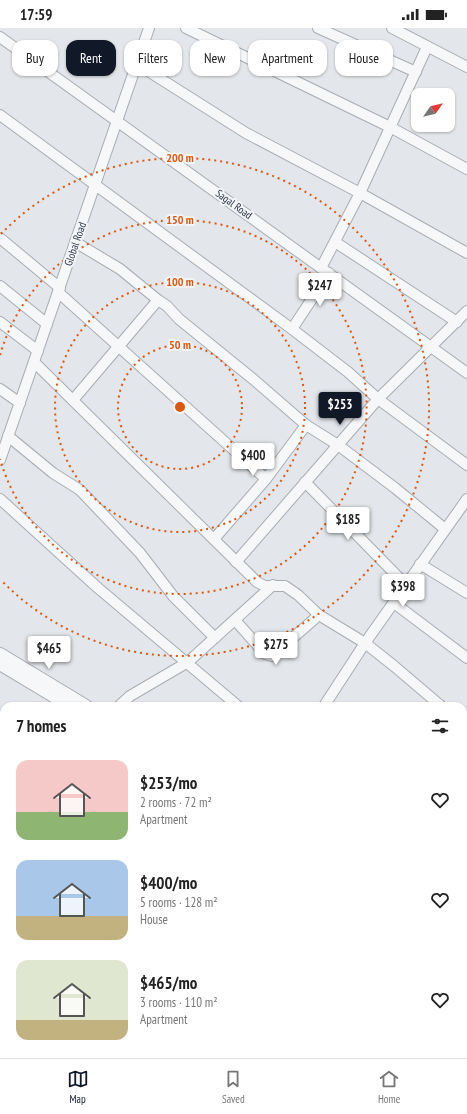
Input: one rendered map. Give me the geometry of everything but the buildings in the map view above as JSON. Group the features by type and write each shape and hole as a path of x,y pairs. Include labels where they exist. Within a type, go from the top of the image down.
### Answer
{"street":[{"name":"Global Road","path":"145,40 149,28"},
{"path":"186,28 390,127 467,169"},
{"path":"318,28 416,72"},
{"path":"392,28 467,67"},
{"name":"Sagal Road","path":"0,36 432,346 467,373"},
{"path":"292,329 325,270 335,242 360,193 427,47"},
{"name":"Global Road","path":"0,460 5,438 20,403 133,76"},
{"path":"156,76 246,133 360,193 467,253"},
{"path":"0,115 292,329 348,372 378,399 467,465"},
{"path":"0,238 59,290 118,347 266,479"},
{"path":"75,242 120,269 167,306 179,319 254,379 306,425 338,445 445,529"},
{"path":"335,242 457,322"},
{"path":"0,286 47,324"},
{"path":"73,400 158,300"},
{"path":"236,562 378,399 457,322 467,310"},
{"path":"0,322 38,351"},
{"path":"34,362 257,582 266,586 285,586 298,595 319,615 365,643 436,702"},
{"path":"0,389 20,403"},
{"path":"214,539 266,479 306,425"},
{"path":"5,438 80,490 140,553 173,596 215,638"},
{"path":"305,482 406,585"},
{"path":"0,499 98,588 188,662 233,702"},
{"path":"327,702 365,643 467,499"},
{"path":"420,564 467,593"},
{"path":"123,702 130,696 188,662 274,585"},
{"path":"394,603 467,658"},
{"path":"235,620 265,654 272,656 319,615"},
{"path":"0,654 79,702"},
{"path":"2,669 63,702"}]}
